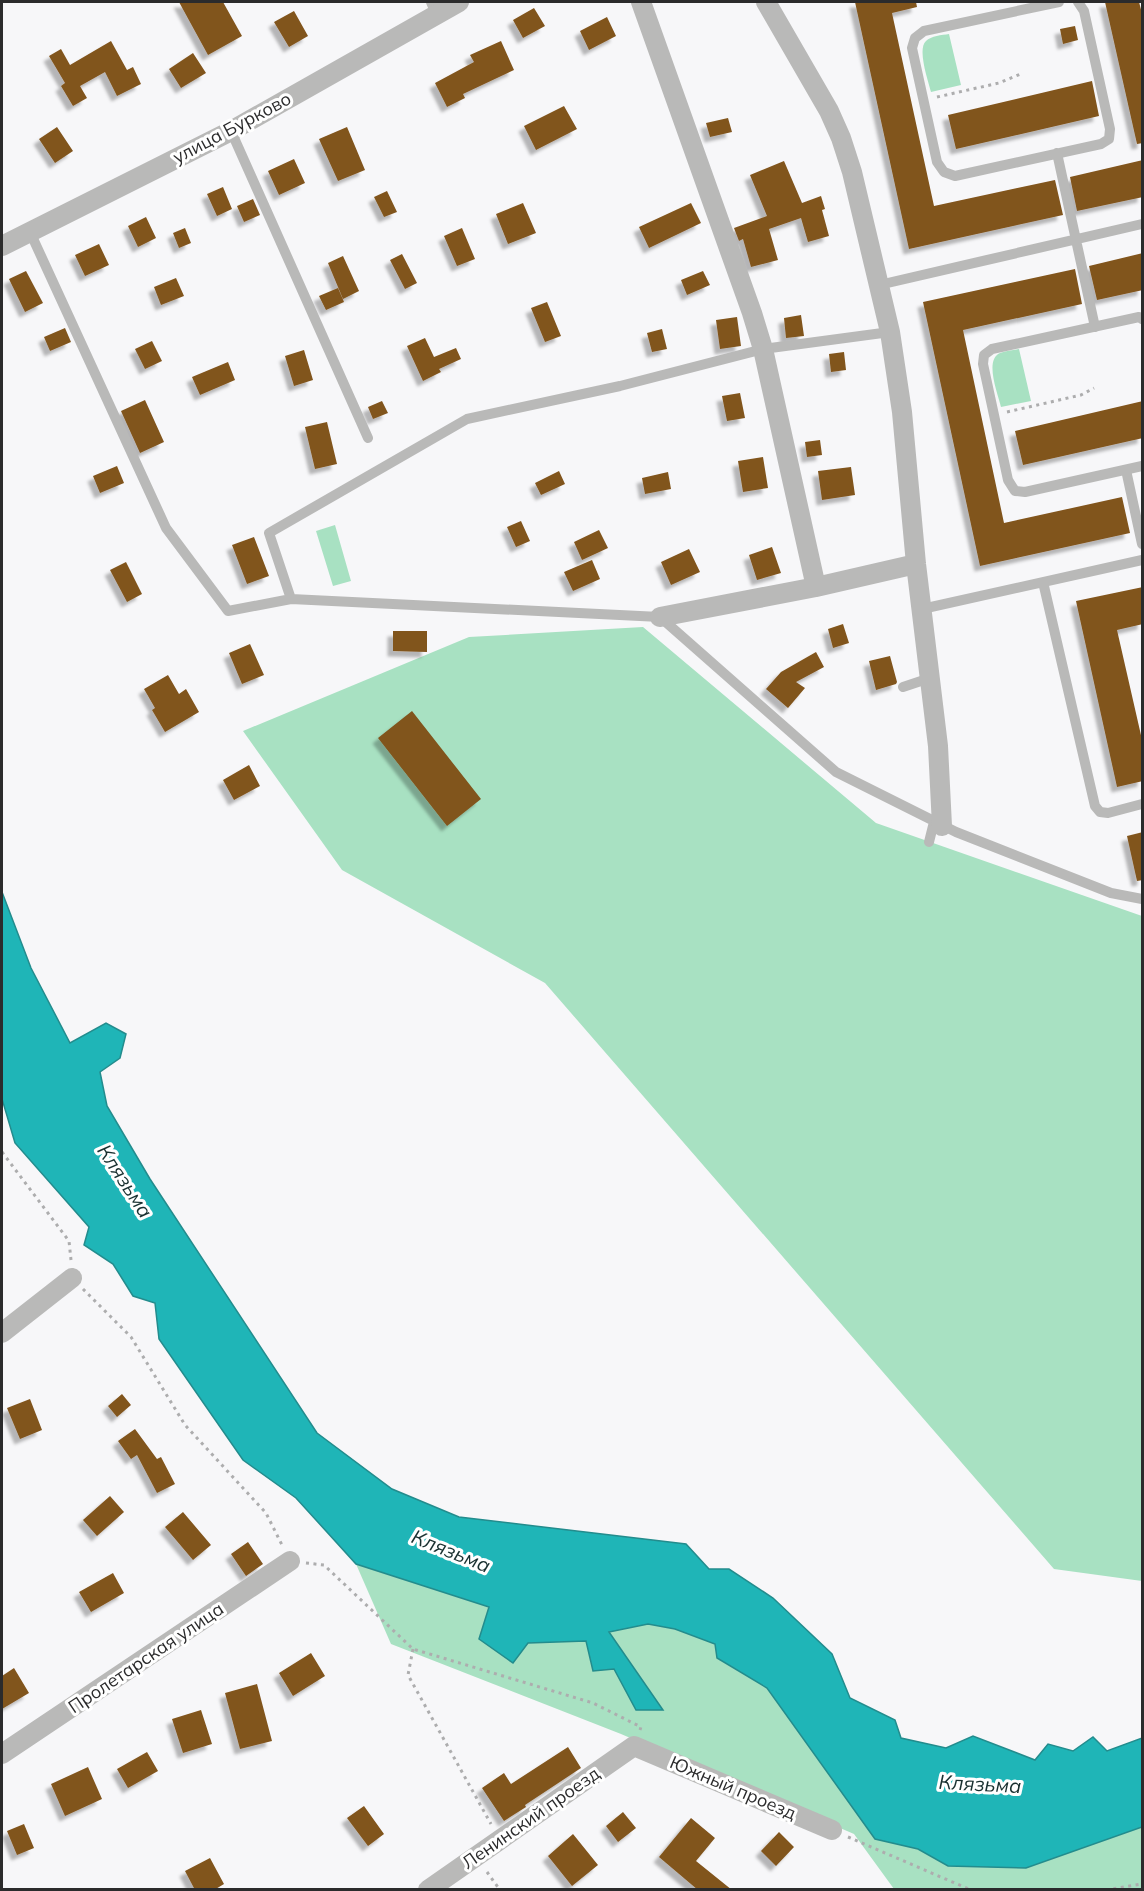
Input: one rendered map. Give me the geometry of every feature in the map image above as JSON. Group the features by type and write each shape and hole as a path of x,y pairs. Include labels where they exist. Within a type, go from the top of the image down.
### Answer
{"street":[{"name":"улица Бурково","path":"2,246 231,130 433,8 459,2"},
{"path":"640,2 763,349 816,588"},
{"path":"766,2 830,111 841,138 852,172 890,332 902,412 916,564 938,746 938,824"},
{"path":"660,617 816,588 916,564"},
{"path":"2,1333 72,1278"},
{"name":"Пролетарская улица","path":"2,1754 290,1561"},
{"name":"Южный проезд","path":"634,1746 832,1830"},
{"name":"Ленинский проезд","path":"428,1890 634,1746"}],"lane":[{"path":"1059,2 1024,5 924,31 915,38 912,48 937,162 944,172 955,176 1101,144 1109,139 1110,129 1084,11 1078,2"},
{"path":"231,130 368,438"},
{"path":"1057,153 1095,327"},
{"path":"879,285 1143,224"},
{"path":"30,232 166,528 228,611 291,599 660,617 836,772 938,824 1111,893 1143,899"},
{"path":"1143,319 1095,327 992,350 984,355 983,364 1008,480 1015,491 1025,492 1143,466"},
{"path":"291,599 269,533 467,419 620,386 763,349 890,332"},
{"path":"1126,470 1143,544"},
{"path":"922,609 1143,560"},
{"path":"1043,582 1095,806 1100,812 1108,813 1143,804"},
{"path":"903,687 930,678"},
{"path":"929,842 938,824"}],"path":[{"path":"924,100 999,83 1023,73"},
{"path":"994,415 1081,395 1094,388"},
{"path":"2,1152 69,1241 72,1278 131,1337 184,1425 266,1513 290,1561 324,1564 413,1649 593,1703 641,1727 634,1746"},
{"path":"413,1649 408,1675 500,1840"},
{"path":"832,1830 971,1890"},
{"path":"476,1857 500,1890"},
{"path":"1106,1890 1143,1884"}],"green space":[{"path":"949,34 961,85 931,92 924,65 924,45 931,38"},
{"path":"1019,349 1031,401 1001,407 993,378 993,363 995,357 1000,353"},
{"path":"335,525 351,581 333,586 316,531"},
{"path":"643,627 876,823 1142,916 1142,1581 1054,1569 545,983 342,870 243,731 469,637"},
{"path":"356,1564 490,1607 479,1639 497,1651 528,1643 586,1641 593,1671 608,1632 648,1624 675,1629 716,1644 717,1658 767,1688 875,1839 918,1849 948,1866 1026,1868 1142,1827 1142,1889 894,1889 854,1834 621,1734 391,1644"}],"water":[{"name":"Клязьма","path":"2,892 31,968 70,1043 106,1023 126,1034 120,1058 100,1072 107,1106 150,1179 317,1433 392,1489 459,1517 686,1544 709,1569 729,1569 773,1598 832,1654 850,1698 895,1720 901,1738 946,1748 973,1736 1035,1760 1048,1744 1073,1751 1093,1737 1107,1751 1142,1738 1142,1827 1026,1868 948,1866 918,1849 875,1839 767,1688 717,1658 715,1644 675,1629 648,1624 609,1632 663,1710 636,1710 614,1669 593,1671 586,1641 528,1643 513,1663 479,1639 489,1607 356,1564 296,1498 243,1460 159,1339 155,1303 133,1296 113,1264 84,1245 89,1227 15,1143 2,1099"}],"building":[{"path":"179,2 223,2 242,36 208,55"},
{"path":"855,2 916,2 917,7 892,13 934,206 1055,180 1063,215 909,249"},
{"path":"1105,2 1139,2 1143,17 1143,143 1137,144"},
{"path":"534,8 545,26 523,38 513,20"},
{"path":"294,11 308,36 289,47 274,22"},
{"path":"607,17 616,36 589,50 580,31"},
{"path":"1075,26 1078,40 1063,44 1060,29"},
{"path":"111,41 127,70 133,67 141,84 117,96 105,72 80,86 87,98 73,106 61,86 65,83 49,56 61,49 70,65"},
{"path":"501,41 514,70 463,94 465,98 447,107 435,83 474,62 470,55"},
{"path":"193,53 206,73 181,88 169,69"},
{"path":"1092,81 1099,116 956,149 948,115"},
{"path":"564,106 577,129 536,150 524,126"},
{"path":"728,118 732,132 710,137 706,123"},
{"path":"57,127 73,151 55,163 39,139"},
{"path":"347,127 365,170 338,181 319,139"},
{"path":"294,159 305,183 279,195 268,171"},
{"path":"1143,160 1143,197 1077,211 1070,177"},
{"path":"784,161 802,203 821,196 829,236 808,242 801,218 769,229 778,260 751,267 743,239 739,241 734,228 767,216 750,175"},
{"path":"223,187 232,209 217,216 207,194"},
{"path":"387,191 397,212 384,217 374,197"},
{"path":"253,199 260,215 244,222 237,206"},
{"path":"523,203 536,233 508,244 496,214"},
{"path":"691,203 701,223 649,248 639,227"},
{"path":"146,217 156,238 138,247 128,226"},
{"path":"185,228 191,243 179,248 173,233"},
{"path":"462,228 475,259 457,266 444,236"},
{"path":"99,244 109,265 85,276 75,255"},
{"path":"1143,253 1143,290 1097,300 1089,266"},
{"path":"402,254 417,283 405,289 390,260"},
{"path":"343,256 359,291 343,299 328,263"},
{"path":"1075,269 1082,304 963,330 1004,523 1122,497 1130,533 980,566 923,302"},
{"path":"26,271 43,303 25,312 9,279"},
{"path":"703,271 710,285 687,295 681,280"},
{"path":"176,278 184,296 161,305 154,287"},
{"path":"338,288 344,302 326,310 319,296"},
{"path":"547,302 561,336 545,342 531,308"},
{"path":"801,315 804,336 786,338 784,318"},
{"path":"737,317 741,346 720,349 716,320"},
{"path":"65,328 71,342 50,351 44,337"},
{"path":"662,329 667,349 652,352 647,333"},
{"path":"425,338 434,357 456,348 461,359 439,369 441,372 423,381 407,346"},
{"path":"152,341 162,361 145,369 135,349"},
{"path":"304,350 313,380 294,386 285,356"},
{"path":"844,352 846,370 831,372 829,354"},
{"path":"228,362 235,380 200,395 192,377"},
{"path":"740,393 745,418 727,421 722,396"},
{"path":"145,400 164,442 140,453 121,411"},
{"path":"382,401 388,413 373,419 368,407"},
{"path":"1143,401 1143,438 1023,465 1015,431"},
{"path":"327,422 337,464 315,469 305,427"},
{"path":"820,440 822,455 807,457 805,442"},
{"path":"763,457 768,488 743,492 738,461"},
{"path":"117,466 124,483 100,493 93,476"},
{"path":"851,467 855,495 822,500 818,471"},
{"path":"559,471 565,484 541,495 535,483"},
{"path":"668,472 671,489 645,494 642,478"},
{"path":"521,521 530,541 516,547 507,527"},
{"path":"599,530 608,548 582,560 574,542"},
{"path":"254,537 269,576 247,584 232,545"},
{"path":"772,547 781,573 757,580 749,555"},
{"path":"689,549 700,572 671,585 661,562"},
{"path":"592,560 600,579 573,591 564,572"},
{"path":"126,562 142,594 127,602 110,570"},
{"path":"1143,587 1143,624 1117,630 1143,744 1143,781 1117,787 1076,601"},
{"path":"843,624 849,643 833,648 828,629"},
{"path":"393,631 427,631 427,652 393,651"},
{"path":"250,644 264,675 242,684 229,653"},
{"path":"816,652 824,667 796,682 805,688 788,708 766,689 781,672"},
{"path":"890,656 897,682 876,690 869,661"},
{"path":"168,675 179,694 186,689 199,712 165,732 152,710 155,708 144,689"},
{"path":"412,711 481,799 447,826 378,738"},
{"path":"249,765 260,786 234,800 223,780"},
{"path":"1143,832 1143,880 1137,881 1127,836"},
{"path":"122,1394 131,1405 117,1417 108,1406"},
{"path":"30,1399 42,1430 20,1439 7,1408"},
{"path":"135,1429 157,1459 161,1457 175,1484 157,1493 137,1455 131,1459 118,1441"},
{"path":"110,1496 124,1512 97,1536 83,1520"},
{"path":"183,1512 211,1545 193,1560 165,1527"},
{"path":"248,1542 263,1564 246,1576 231,1554"},
{"path":"113,1573 124,1593 91,1612 79,1592"},
{"path":"311,1653 325,1676 293,1696 279,1673"},
{"path":"14,1668 29,1693 2,1709 2,1676"},
{"path":"257,1684 272,1741 240,1749 225,1693"},
{"path":"201,1710 212,1744 183,1753 172,1719"},
{"path":"568,1747 581,1768 504,1821 482,1788 504,1773 511,1784"},
{"path":"147,1752 158,1771 128,1788 117,1769"},
{"path":"88,1767 102,1799 65,1816 51,1784"},
{"path":"364,1806 384,1834 368,1846 347,1818"},
{"path":"623,1812 636,1828 618,1842 606,1826"},
{"path":"691,1818 715,1838 696,1861 732,1890 698,1890 659,1857"},
{"path":"24,1824 34,1848 17,1855 7,1831"},
{"path":"779,1832 794,1847 776,1866 761,1851"},
{"path":"573,1834 598,1865 572,1886 548,1856"},
{"path":"210,1858 224,1884 214,1890 195,1890 185,1871"}]}
